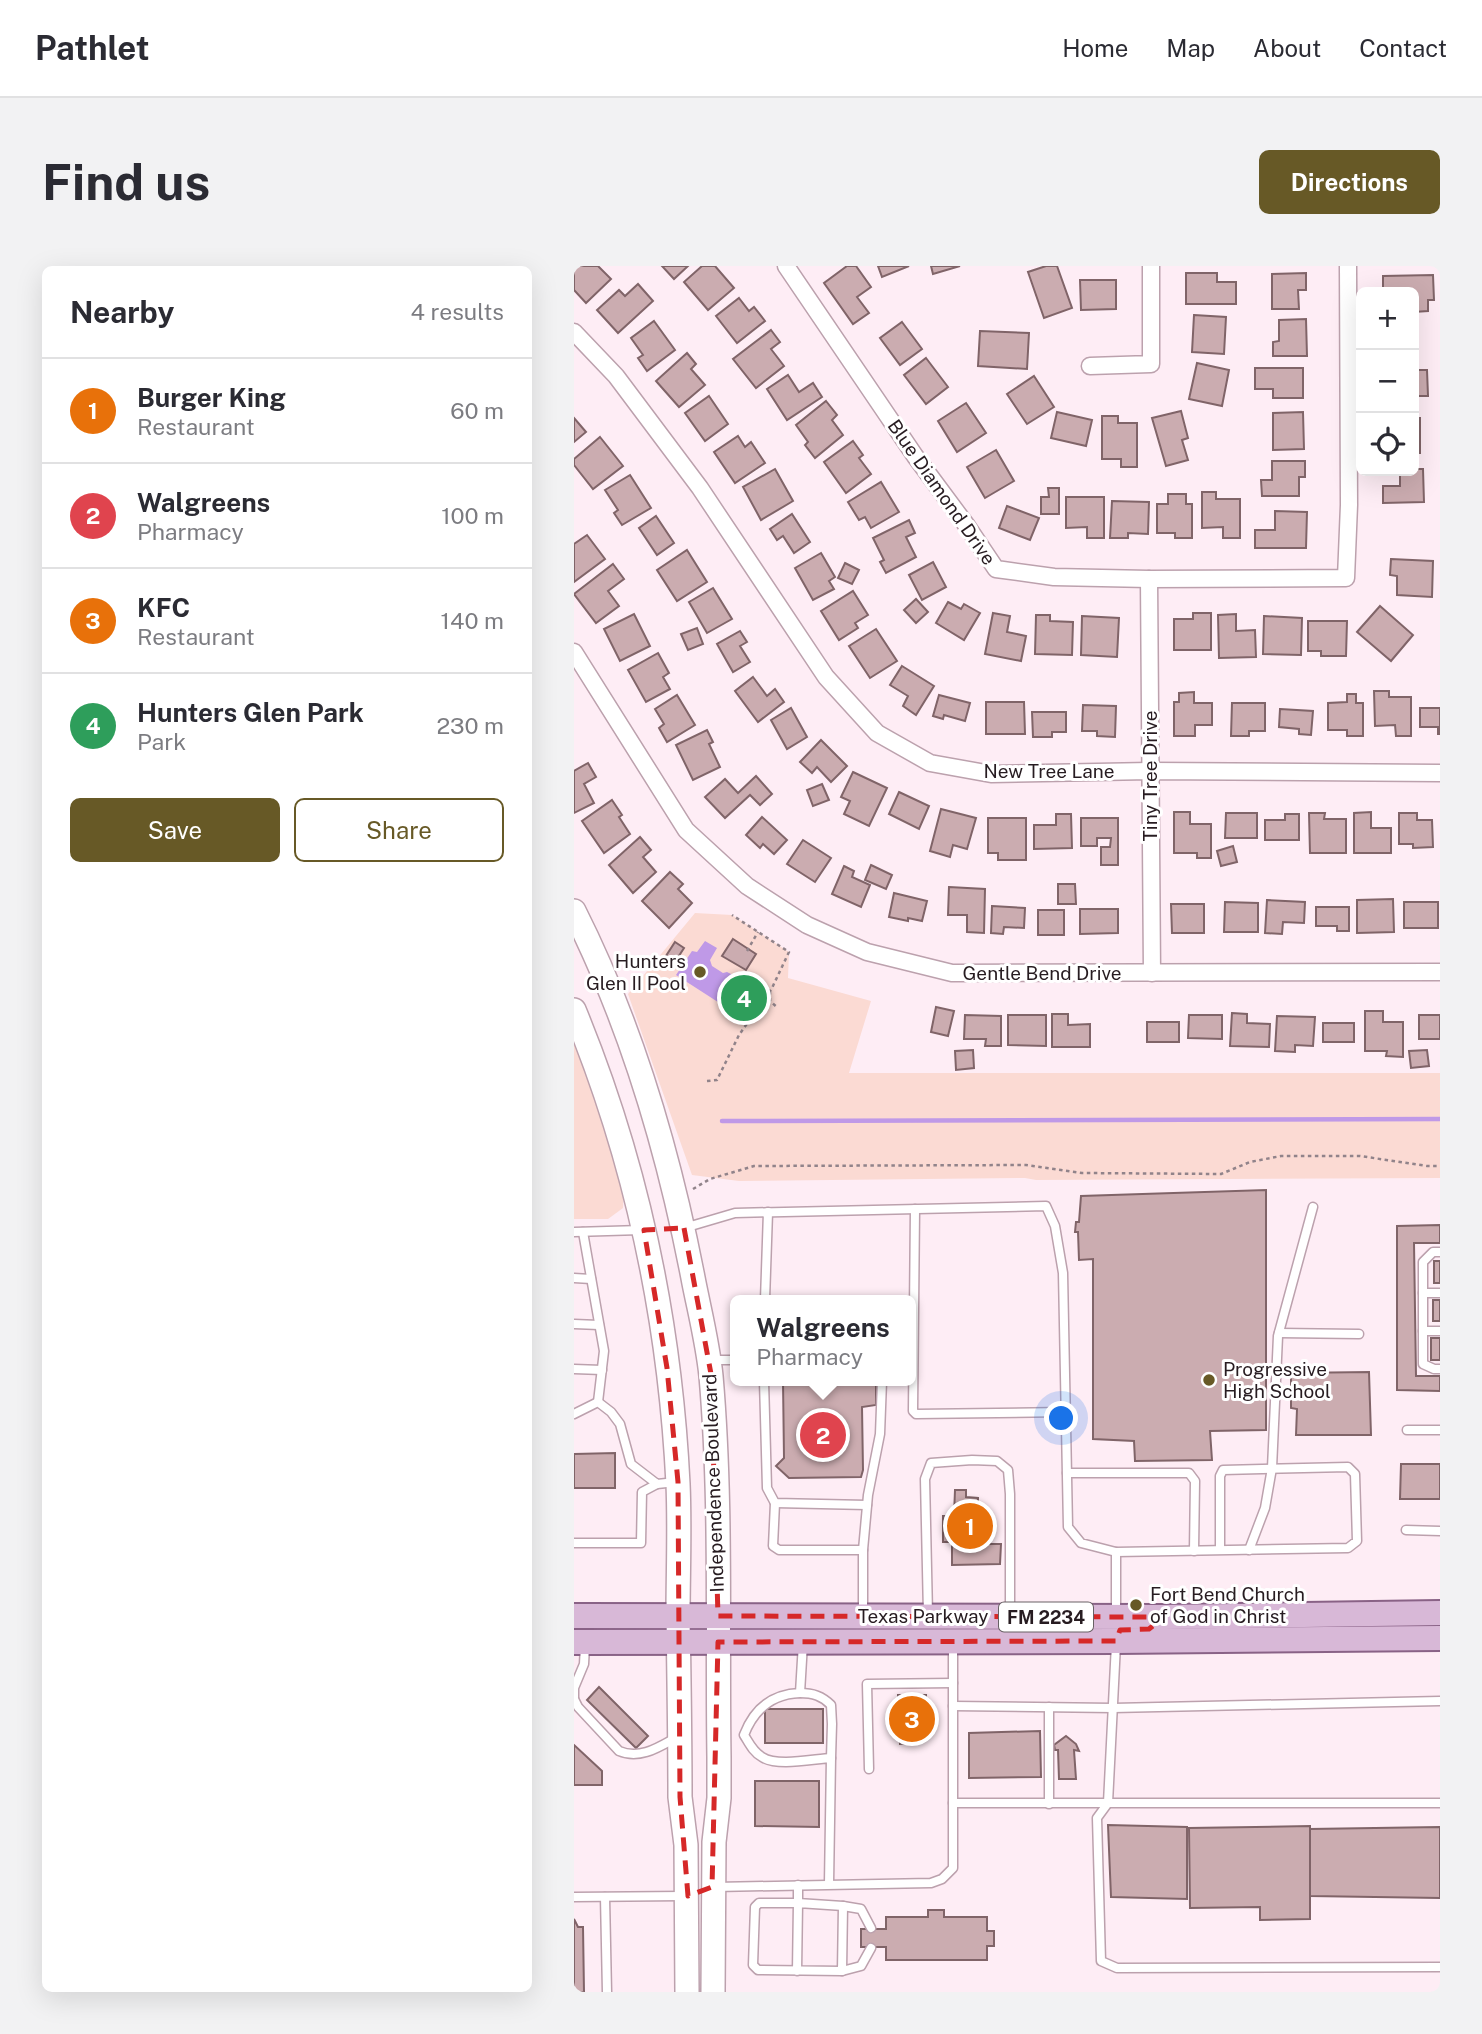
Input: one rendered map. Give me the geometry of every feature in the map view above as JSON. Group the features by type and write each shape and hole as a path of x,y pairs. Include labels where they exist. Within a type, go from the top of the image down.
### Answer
{"main road":[{"name":"Independence Boulevard","path":"574,911 632,1051 659,1130 684,1228 708,1360 718,1493 719,1798 713,1842 713,1992"},
{"name":"Independence Boulevard","path":"574,1010 597,1066 644,1230 667,1368 667,1483 679,1629 680,1797 686,1845 688,1896 687,1992"},
{"path":"644,1230 684,1228"},
{"name":"Texas Parkway","path":"580,1642 679,1629 718,1616 1164,1617 1440,1613"},
{"name":"Texas Parkway","path":"574,1616 679,1629 718,1642 1116,1642 1440,1638"},
{"path":"1116,1642 1119,1633 1125,1629 1149,1629 1164,1617"},
{"path":"688,1896 712,1887"}],"street":[{"name":"Blue Diamond Drive","path":"786,266 915,456 996,569 1054,577 1149,579 1346,578 1348,266"},
{"path":"1090,366 1151,364 1152,266"},
{"name":"New Tree Lane","path":"574,332 616,376 701,488 826,677 877,733 930,763 991,774 1150,771 1440,773"},
{"name":"Tiny Tree Drive","path":"1149,579 1152,973"},
{"name":"Gentle Bend Drive","path":"574,652 686,830 747,886 807,925 867,952 952,973 1440,972"}],"lane":[{"path":"684,1228 735,1213 1046,1206 1055,1226 1063,1273 1068,1527 1082,1543 1116,1552 1348,1548 1357,1541 1355,1474 1348,1466 1223,1470 1220,1476 1220,1550"},
{"path":"1250,1550 1265,1507 1272,1468 1279,1334 1313,1207"},
{"path":"914,1295 915,1209"},
{"path":"765,1295 768,1212"},
{"path":"598,1402 604,1351 591,1279 578,1232 644,1230"},
{"path":"1440,1252 1433,1252 1423,1262 1423,1364 1440,1369"},
{"path":"574,1278 591,1279"},
{"path":"1423,1293 1440,1293"},
{"path":"574,1324 599,1325"},
{"path":"1423,1331 1440,1331"},
{"path":"1279,1334 1359,1334"},
{"path":"708,1360 730,1360"},
{"path":"574,1370 602,1370"},
{"path":"764,1386 767,1488 775,1503 773,1546 779,1550 863,1550"},
{"path":"863,1616 863,1550 867,1505 880,1434 883,1386"},
{"path":"913,1386 913,1411 916,1414 1066,1412"},
{"path":"598,1402 611,1412 620,1424 631,1464 667,1483"},
{"path":"574,1414 598,1402"},
{"path":"1407,1430 1440,1430"},
{"path":"928,1616 925,1479 931,1463 972,1460 997,1461 1007,1470 1010,1494 1010,1616"},
{"path":"1067,1473 1189,1473 1195,1481 1194,1550"},
{"path":"574,1543 642,1543 642,1492 667,1483"},
{"path":"775,1503 867,1505"},
{"path":"1406,1530 1440,1531"},
{"path":"1115,1617 1116,1552"},
{"path":"800,1693 803,1641"},
{"path":"580,1642 584,1664 574,1688 574,1698 578,1707 619,1751 627,1755 641,1754 680,1736"},
{"path":"712,1887 931,1882 942,1879 953,1868 953,1642"},
{"path":"1116,1642 1108,1803 1097,1818 1101,1961 1117,1968 1440,1967"},
{"path":"869,1769 867,1684 953,1683"},
{"path":"744,1735 752,1718 766,1702 789,1693 820,1696 831,1705 829,1884"},
{"path":"953,1706 1113,1708 1440,1701"},
{"path":"1049,1707 1049,1804"},
{"path":"719,1734 744,1735"},
{"path":"744,1735 752,1749 774,1762 831,1758"},
{"path":"953,1803 1440,1803"},
{"path":"797,1970 798,1885"},
{"path":"574,1898 688,1896"},
{"path":"605,1897 607,1992"},
{"path":"870,1948 861,1966 842,1971 758,1970 754,1965 755,1907 760,1903 798,1903 861,1909 871,1928"},
{"path":"842,1971 843,1906"}],"path":[{"path":"707,1081 717,1080 739,1035 770,991 789,952 732,915"},
{"path":"747,951 758,932"},
{"path":"770,991 770,1001 778,1008"},
{"path":"689,1191 710,1179 754,1167 1026,1165 1082,1173 1221,1174 1250,1162 1281,1156 1360,1156 1440,1166"}],"highlighted area":[{"path":"684,1228 711,1374 718,1616 1164,1617 1149,1629 1120,1630 1116,1641 718,1642 712,1887 688,1896 680,1797 678,1482 667,1368 644,1230"}],"shaded area":[{"path":"695,913 732,915 789,952 788,978 871,1001 849,1073 1440,1073 1440,1178 739,1181 692,1175 628,994"},
{"name":"Hunters Glen II Pool","path":"705,941 717,948 710,960 712,966 737,977 721,1004 676,975 692,951 697,952"},
{"path":"574,1028 624,1187 623,1208 608,1219 574,1219"}],"building":[{"path":"574,266 598,266 611,279 586,303 574,290"},
{"path":"662,266 688,266 674,279"},
{"path":"702,266 715,266 734,288 708,310 684,282"},
{"path":"847,266 856,266 871,287 857,297 869,313 853,324 824,283"},
{"path":"878,266 909,266 882,277"},
{"path":"931,266 960,266 933,274"},
{"path":"1046,266 1057,266 1072,308 1044,318 1028,272"},
{"path":"1186,273 1217,273 1217,282 1236,282 1236,304 1186,304"},
{"path":"1306,273 1306,290 1298,290 1299,309 1272,309 1272,274"},
{"path":"1433,275 1434,300 1428,300 1428,311 1419,312 1419,287 1383,287 1383,276"},
{"path":"1080,280 1116,280 1116,309 1081,310"},
{"path":"638,284 653,301 618,333 597,310 619,290 625,296"},
{"path":"739,298 749,311 754,307 765,321 737,343 716,316"},
{"path":"1194,315 1226,317 1224,354 1192,352"},
{"path":"1306,319 1307,356 1273,356 1273,342 1279,341 1279,320"},
{"path":"654,321 675,350 647,371 638,358 643,355 631,338"},
{"path":"902,322 922,349 900,365 880,338"},
{"path":"771,330 780,342 771,349 784,366 756,388 733,359"},
{"path":"980,331 1029,333 1027,369 978,366"},
{"path":"687,353 696,364 691,369 705,385 679,407 656,381"},
{"path":"926,358 948,387 926,404 904,375"},
{"path":"1197,363 1229,370 1222,406 1189,399"},
{"path":"1255,368 1303,368 1303,398 1273,398 1273,389 1255,389"},
{"path":"1419,370 1427,370 1428,396 1419,396"},
{"path":"788,375 799,392 813,383 822,397 787,420 767,389"},
{"path":"1034,376 1054,407 1027,424 1007,394"},
{"path":"709,396 728,424 705,441 685,413"},
{"path":"826,401 837,415 832,420 843,435 815,458 805,445 808,442 796,425"},
{"path":"966,403 986,433 957,452 938,421"},
{"path":"1181,411 1188,438 1182,440 1188,460 1166,466 1152,418"},
{"path":"1057,412 1092,420 1086,446 1051,438"},
{"path":"1303,412 1304,449 1273,450 1273,413"},
{"path":"1102,416 1118,416 1118,423 1137,423 1137,467 1121,467 1121,459 1102,459"},
{"path":"574,418 586,432 574,442"},
{"path":"1419,418 1420,418 1419,453"},
{"path":"738,436 745,447 751,442 765,463 735,483 714,452"},
{"path":"600,437 623,466 593,489 574,465 574,459"},
{"path":"853,441 863,455 859,458 871,474 846,493 824,462"},
{"path":"996,450 1014,481 985,498 967,467"},
{"path":"1272,461 1305,461 1305,477 1299,477 1299,496 1262,496 1261,480 1272,480"},
{"path":"775,469 793,501 761,520 743,487"},
{"path":"1419,469 1423,469 1424,502 1383,503 1383,486 1400,486 1400,476 1419,476"},
{"path":"630,475 651,508 622,525 614,513 618,510 605,490"},
{"path":"881,482 899,512 871,528 865,517 859,520 848,502"},
{"path":"1048,488 1059,488 1059,514 1041,514 1041,497 1049,497"},
{"path":"1202,492 1216,492 1216,499 1240,499 1240,538 1223,538 1223,527 1202,528"},
{"path":"1168,494 1186,494 1186,504 1192,504 1192,538 1175,538 1175,533 1157,533 1157,504 1168,504"},
{"path":"1066,497 1104,497 1104,538 1087,538 1087,527 1066,528"},
{"path":"1112,501 1149,502 1148,534 1128,533 1128,538 1110,538"},
{"path":"1007,506 1039,518 1030,540 999,528"},
{"path":"1275,511 1307,512 1306,548 1255,548 1255,530 1275,530"},
{"path":"792,514 810,542 794,553 783,536 777,540 770,529"},
{"path":"656,516 674,543 657,555 639,528"},
{"path":"909,520 915,533 906,537 916,557 886,573 880,562 884,560 873,538"},
{"path":"587,535 605,559 574,582 574,544"},
{"path":"687,550 707,582 677,601 657,570"},
{"path":"821,553 835,577 829,581 834,589 813,600 795,568"},
{"path":"1391,559 1433,561 1432,597 1397,595 1397,576 1390,575"},
{"path":"933,562 946,587 922,600 909,575"},
{"path":"845,563 859,570 852,584 838,578"},
{"path":"613,564 624,579 608,591 619,606 596,623 574,594"},
{"path":"713,588 732,619 707,633 689,602"},
{"path":"853,591 868,615 855,623 858,628 839,640 821,611"},
{"path":"916,599 928,612 916,623 904,610"},
{"path":"948,602 961,609 964,604 980,613 964,640 936,623"},
{"path":"1380,606 1413,635 1391,661 1357,632"},
{"path":"993,613 1010,616 1007,632 1026,636 1021,661 985,654"},
{"path":"1193,613 1211,613 1211,650 1174,650 1174,619 1193,619"},
{"path":"634,614 650,646 620,661 604,629"},
{"path":"1236,614 1236,631 1255,630 1256,657 1219,658 1218,615"},
{"path":"1036,615 1050,615 1050,621 1073,622 1072,655 1035,654"},
{"path":"1082,616 1119,618 1117,657 1081,655"},
{"path":"1264,616 1302,618 1301,655 1263,654"},
{"path":"1308,621 1347,621 1346,656 1321,656 1321,651 1308,651"},
{"path":"697,628 703,644 688,650 681,634"},
{"path":"876,629 897,661 870,678 849,646"},
{"path":"740,631 747,642 740,646 750,662 733,672 717,644"},
{"path":"658,653 669,673 663,677 670,689 646,702 628,670"},
{"path":"902,666 934,686 916,715 903,706 908,696 890,685"},
{"path":"753,677 767,696 775,689 784,702 758,722 735,691"},
{"path":"1374,691 1389,691 1389,697 1411,697 1411,736 1396,736 1395,725 1375,726"},
{"path":"1194,692 1194,703 1212,703 1212,725 1195,725 1195,736 1174,736 1174,702 1179,702 1179,693"},
{"path":"1347,694 1356,694 1356,703 1363,703 1363,736 1347,736 1347,730 1328,730 1328,703 1347,702"},
{"path":"677,695 695,725 667,742 659,728 664,724 655,709"},
{"path":"939,695 970,703 965,721 944,715 943,719 933,716"},
{"path":"986,702 1024,702 1025,734 986,734"},
{"path":"1232,703 1265,703 1265,731 1249,731 1249,736 1231,736"},
{"path":"1083,705 1116,706 1115,737 1097,736 1097,731 1082,731"},
{"path":"791,708 807,737 787,749 771,720"},
{"path":"1420,708 1440,708 1440,734 1438,727 1420,727"},
{"path":"1280,709 1313,711 1311,735 1299,734 1299,729 1279,727"},
{"path":"1032,712 1066,712 1066,732 1052,732 1052,737 1033,737"},
{"path":"707,730 713,742 709,744 720,767 693,780 676,745"},
{"path":"821,740 847,766 831,782 817,767 812,773 800,762"},
{"path":"588,763 596,777 584,784 594,803 574,813 574,771"},
{"path":"853,772 887,788 869,826 844,814 850,801 841,797"},
{"path":"756,776 772,794 760,805 750,795 725,818 705,797 725,779 738,793"},
{"path":"822,784 829,800 813,806 807,790"},
{"path":"899,792 929,806 919,829 889,814"},
{"path":"612,800 630,834 604,853 582,821"},
{"path":"941,809 976,818 967,849 953,845 950,857 930,851"},
{"path":"1174,812 1190,812 1190,824 1211,824 1211,858 1197,858 1197,853 1174,853"},
{"path":"1371,812 1371,828 1391,828 1391,853 1354,853 1354,813"},
{"path":"1226,813 1257,813 1257,838 1225,838"},
{"path":"1309,813 1325,813 1324,819 1346,819 1346,853 1310,853"},
{"path":"1399,813 1417,813 1417,820 1432,820 1433,847 1413,848 1413,844 1399,844"},
{"path":"1056,814 1071,814 1072,848 1034,849 1034,825 1056,825"},
{"path":"1285,814 1299,814 1299,840 1265,840 1265,820 1285,820"},
{"path":"762,817 787,840 774,854 763,844 760,848 746,835"},
{"path":"988,818 1026,818 1026,860 998,860 998,853 988,853"},
{"path":"1081,818 1118,818 1118,865 1101,865 1101,847 1110,847 1111,838 1097,838 1097,846 1081,846"},
{"path":"640,837 651,850 643,857 656,872 633,893 609,865"},
{"path":"803,840 831,858 815,882 787,864"},
{"path":"1233,846 1237,862 1221,866 1217,851"},
{"path":"871,865 892,875 886,889 865,880"},
{"path":"844,866 854,871 852,877 870,885 861,907 832,894"},
{"path":"670,872 683,884 678,889 692,903 669,928 642,901"},
{"path":"1058,884 1075,884 1076,904 1058,904"},
{"path":"949,887 985,889 984,933 967,932 967,915 948,915"},
{"path":"894,893 927,901 922,921 889,917"},
{"path":"1393,899 1394,932 1357,933 1357,900"},
{"path":"1267,900 1305,902 1304,923 1283,922 1282,934 1265,933"},
{"path":"1225,902 1258,903 1258,932 1224,932"},
{"path":"1404,902 1438,902 1438,928 1404,928"},
{"path":"1171,904 1204,904 1204,933 1172,933"},
{"path":"992,906 1025,908 1024,928 1004,927 1003,934 991,933"},
{"path":"1316,907 1349,907 1349,931 1337,931 1337,926 1316,926"},
{"path":"1080,909 1118,909 1118,933 1080,934"},
{"path":"1038,910 1064,910 1064,935 1038,935"},
{"path":"733,939 756,954 746,970 722,956"},
{"path":"675,942 684,948 673,965 664,959"},
{"path":"936,1007 954,1011 948,1036 931,1032"},
{"path":"1365,1011 1383,1011 1383,1022 1403,1022 1403,1057 1386,1056 1387,1051 1365,1051"},
{"path":"1232,1013 1247,1014 1247,1023 1270,1024 1269,1047 1230,1046"},
{"path":"1052,1014 1068,1014 1068,1025 1090,1024 1090,1047 1052,1047"},
{"path":"965,1015 1001,1016 1001,1046 985,1046 986,1039 964,1039"},
{"path":"1008,1015 1046,1015 1046,1046 1008,1045"},
{"path":"1189,1015 1222,1015 1222,1039 1188,1038"},
{"path":"1419,1015 1440,1015 1440,1039 1419,1039"},
{"path":"1277,1016 1315,1017 1313,1046 1295,1045 1295,1052 1275,1051"},
{"path":"1147,1022 1179,1022 1179,1042 1147,1042"},
{"path":"1323,1023 1354,1023 1354,1042 1323,1042"},
{"path":"973,1050 974,1068 956,1070 955,1051"},
{"path":"1427,1050 1429,1066 1411,1068 1409,1051"},
{"path":"1266,1190 1266,1430 1210,1431 1212,1460 1135,1461 1134,1441 1093,1439 1093,1259 1079,1260 1078,1232 1075,1232 1076,1222 1079,1222 1081,1196"},
{"path":"1440,1225 1440,1243 1414,1243 1416,1376 1440,1376 1440,1391 1397,1390 1397,1226"},
{"path":"1434,1261 1440,1261 1440,1283 1434,1283"},
{"path":"1433,1300 1440,1300 1440,1321 1433,1321"},
{"path":"1431,1338 1440,1338 1440,1360 1431,1360"},
{"path":"1369,1372 1371,1435 1296,1435 1297,1409 1291,1408 1291,1373"},
{"path":"783,1386 876,1386 876,1405 862,1407 861,1477 789,1478 776,1466 784,1458"},
{"path":"615,1453 615,1488 574,1488 574,1454"},
{"path":"1401,1464 1440,1464 1440,1499 1400,1499"},
{"path":"955,1490 966,1490 966,1497 978,1498 978,1511 985,1511 984,1544 1001,1544 1000,1564 952,1565 952,1542 943,1542 943,1516 954,1516"},
{"path":"599,1687 648,1736 636,1748 587,1700"},
{"path":"898,1695 926,1695 925,1733 919,1733 920,1742 900,1744"},
{"path":"765,1709 823,1709 823,1743 765,1743"},
{"path":"1040,1731 1041,1777 969,1778 969,1733"},
{"path":"1066,1736 1076,1744 1079,1751 1074,1750 1076,1779 1059,1779 1058,1750 1055,1750 1054,1745"},
{"path":"574,1745 602,1771 602,1785 574,1785"},
{"path":"755,1781 819,1781 819,1827 755,1826"},
{"path":"1108,1825 1187,1827 1187,1899 1111,1897"},
{"path":"1310,1826 1310,1919 1260,1920 1260,1907 1190,1908 1189,1828"},
{"path":"1440,1827 1440,1898 1310,1896 1310,1829"},
{"path":"928,1910 944,1910 944,1917 987,1917 987,1931 994,1931 994,1946 987,1946 987,1960 886,1960 886,1947 861,1947 861,1929 886,1929 886,1917 928,1917"},
{"path":"574,1919 578,1927 583,1927 584,1992 574,1992"}],"waterway":[{"path":"722,1121 1440,1119"}],"place":[{"name":"Hunters Glen II Pool","path":"700,972"},
{"name":"Hunters Glen Park","path":"744,998"},
{"name":"Progressive High School","path":"1209,1380"},
{"name":"Walgreens","path":"823,1435"},
{"name":"Burger King","path":"970,1526"},
{"name":"Fort Bend Church of God in Christ","path":"1136,1605"},
{"name":"KFC","path":"912,1719"}]}
